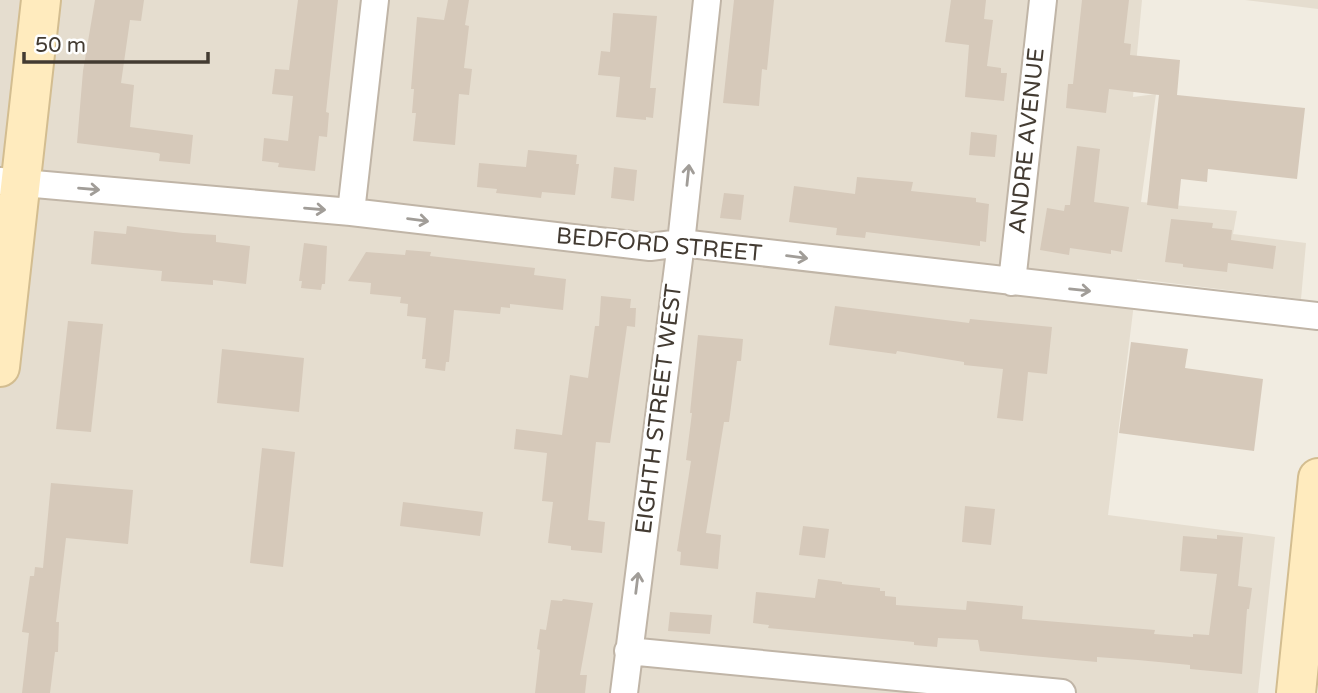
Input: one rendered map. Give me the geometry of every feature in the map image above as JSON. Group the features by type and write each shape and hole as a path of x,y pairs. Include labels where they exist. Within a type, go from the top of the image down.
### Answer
{"street":[{"path":"0,367 10,183 41,0"},
{"path":"351,212 375,0"},
{"name":"EIGHTH STREET WEST","path":"624,693 681,243 707,0"},
{"name":"ANDRE AVENUE","path":"1012,282 1043,0"},
{"name":"BEDFORD STREET","path":"10,183 351,212 650,247 681,243 1318,316"},
{"path":"1296,693 1318,478"},
{"path":"628,651 1062,693"}],"shaded area":[{"path":"0,0 1142,0 1133,97 1156,94 1141,202 1237,211 1233,234 1306,243 1301,299 1137,279 1108,515 1275,537 1258,693 0,693"},
{"path":"1245,0 1318,0 1318,9"}],"building":[{"path":"95,0 144,0 141,21 130,20 121,83 134,85 130,127 193,135 190,164 159,161 158,153 77,143 83,71"},
{"path":"298,0 338,0 326,112 329,113 327,137 319,136 315,171 278,167 279,163 262,161 264,138 288,141 293,96 272,94 275,69 289,70"},
{"path":"448,0 469,0 465,25 469,26 464,68 472,69 469,95 459,94 455,145 413,141 416,113 412,113 414,89 411,89 417,17 444,20"},
{"path":"734,0 774,0 767,70 762,69 759,106 723,103"},
{"path":"951,0 986,0 984,19 993,20 987,66 1001,68 1001,73 1007,73 1004,101 965,97 969,45 945,42"},
{"path":"1082,0 1129,0 1124,43 1131,44 1130,55 1180,60 1177,95 1305,108 1297,179 1208,169 1207,182 1181,179 1178,209 1147,205 1159,95 1109,89 1106,113 1066,108 1068,84 1073,84"},
{"path":"613,13 657,16 650,88 656,88 653,118 646,117 646,120 616,117 620,77 598,75 601,51 610,52"},
{"path":"971,132 997,135 995,157 969,155"},
{"path":"1077,146 1100,149 1094,202 1129,207 1122,252 1111,250 1111,254 1070,248 1069,255 1040,250 1047,208 1064,211 1065,205 1070,205"},
{"path":"528,150 577,155 576,164 579,164 575,195 542,192 541,198 496,193 497,189 477,187 479,163 526,167"},
{"path":"614,167 637,170 634,201 611,198"},
{"path":"857,177 913,182 911,191 976,198 976,202 989,204 986,242 980,241 980,246 866,232 865,238 836,235 837,228 789,222 794,186 855,194"},
{"path":"724,193 744,195 741,220 720,218"},
{"path":"1171,219 1213,223 1212,228 1232,230 1231,240 1276,246 1273,269 1228,263 1227,272 1165,262"},
{"path":"127,226 216,235 216,242 250,246 246,284 213,280 213,285 161,281 162,271 91,264 94,231 126,234"},
{"path":"304,243 327,246 325,284 322,284 321,290 301,288 302,281 299,281"},
{"path":"406,250 431,252 430,256 535,268 534,275 566,279 563,310 510,304 510,308 501,307 500,314 454,310 449,362 446,362 445,371 425,368 426,359 422,359 426,318 407,316 408,304 400,303 401,297 370,294 371,283 348,281 366,252 405,255"},
{"path":"601,296 631,299 630,308 636,308 635,327 627,326 610,443 596,442 588,520 605,522 602,553 571,550 571,546 548,543 553,502 542,501 547,453 514,449 516,429 562,435 570,375 588,378 595,326 599,326"},
{"path":"835,306 969,323 970,319 1052,327 1047,374 1028,372 1023,421 997,418 1003,369 964,365 964,362 897,351 896,354 829,345"},
{"path":"68,321 103,324 91,432 56,429"},
{"path":"698,335 743,339 741,361 737,361 729,422 724,422 706,533 721,535 718,569 680,565 681,552 677,551 691,461 686,460"},
{"path":"1131,342 1188,349 1185,368 1263,379 1254,451 1119,433"},
{"path":"222,349 304,358 299,412 217,403"},
{"path":"262,448 295,452 283,567 250,563"},
{"path":"51,483 133,490 128,544 66,538 56,622 59,622 58,652 55,652 50,693 22,693 29,633 22,632 30,576 34,576 35,567 43,568"},
{"path":"403,502 483,512 480,536 400,526"},
{"path":"965,506 995,509 991,545 962,542"},
{"path":"803,526 829,529 825,558 799,555"},
{"path":"1217,535 1243,537 1238,586 1252,588 1247,609 1242,674 1138,660 1097,657 1097,662 980,651 978,640 938,638 937,647 914,645 914,642 768,628 769,625 753,623 756,592 815,598 818,579 880,588 880,591 885,591 885,596 896,597 896,605 966,610 967,601 1023,606 1022,619 1155,630 1154,634 1193,637 1193,634 1209,635 1217,574 1180,571 1183,536 1217,539"},
{"path":"551,600 593,603 580,675 587,675 585,693 535,693 540,629 546,630"},
{"path":"670,612 712,615 710,634 668,631"}]}
